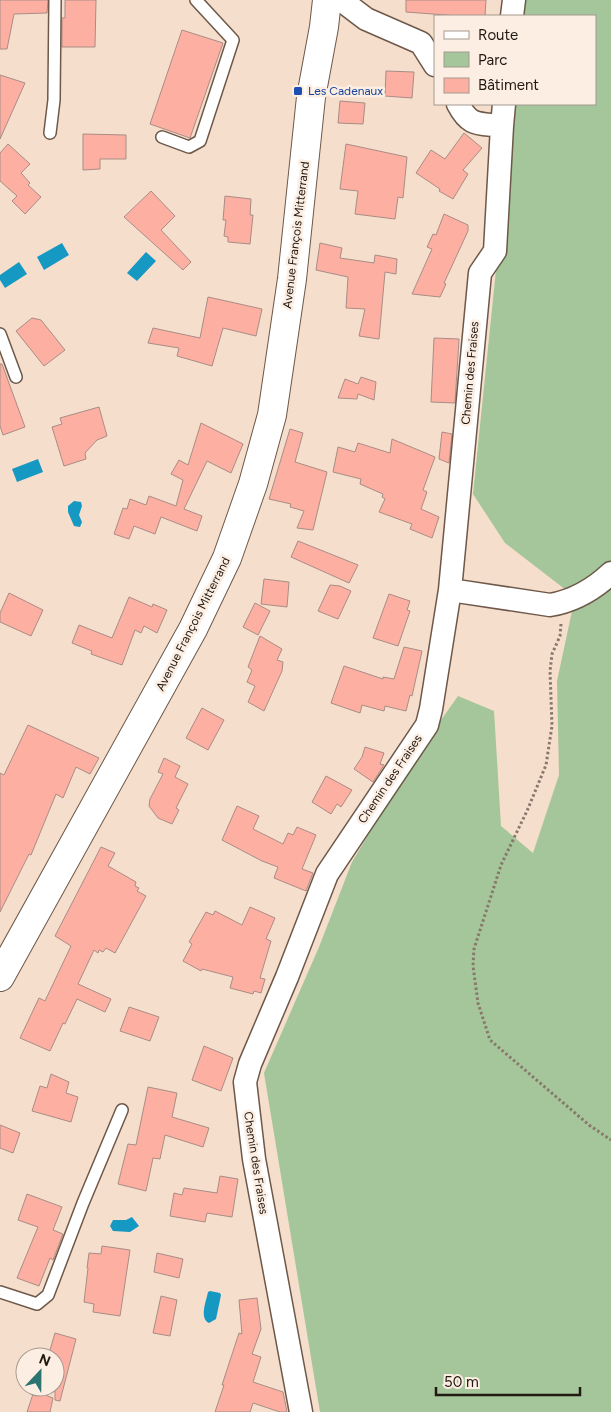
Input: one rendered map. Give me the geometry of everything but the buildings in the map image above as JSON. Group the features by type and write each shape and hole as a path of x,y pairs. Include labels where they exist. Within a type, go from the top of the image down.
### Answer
{"main road":[{"name":"Avenue François Mitterrand","path":"0,977 194,628 228,558 253,484 272,415 292,279 311,97 327,0"}],"street":[{"path":"341,0 366,19 421,43 434,63"},
{"path":"512,15 514,0"},
{"path":"459,105 465,116 474,122 502,126"},
{"name":"Chemin des Fraises","path":"301,1412 254,1159 245,1082 250,1064 287,977 327,874 427,724 431,709 450,590 480,273 496,251 504,105"},
{"path":"450,590 550,605 560,604 589,591 611,573"}],"lane":[{"path":"50,133 54,100 54,0"},
{"path":"162,137 189,147 200,141 233,40 196,0"},
{"path":"0,334 16,377"},
{"path":"0,1292 37,1304 48,1295 83,1203 122,1110"}],"path":[{"path":"560,604 562,613 560,636 552,654 550,671 552,726 546,765 501,865 474,949 473,966 478,1003 490,1040 589,1125 611,1140"}],"green space":[{"path":"524,0 611,0 611,1412 320,1412 264,1073 319,947 352,862 414,758 458,696 494,711 501,826 533,853 559,775 557,681 575,597 505,543 473,494 513,105 596,105 596,15 522,15"}],"water":[{"path":"62,243 69,255 44,270 37,257"},
{"path":"146,252 156,261 137,281 127,273"},
{"path":"19,262 27,274 5,288 0,280 0,275"},
{"path":"38,459 43,472 17,482 12,469"},
{"path":"74,501 81,502 82,506 79,515 82,522 80,527 74,526 68,512 68,506"},
{"path":"132,1217 139,1226 130,1232 113,1231 110,1226 113,1220 126,1220"},
{"path":"208,1292 220,1293 221,1295 216,1319 209,1323 206,1321 204,1314"}],"place":[{"name":"Les Cadenaux","path":"298,91"}]}
